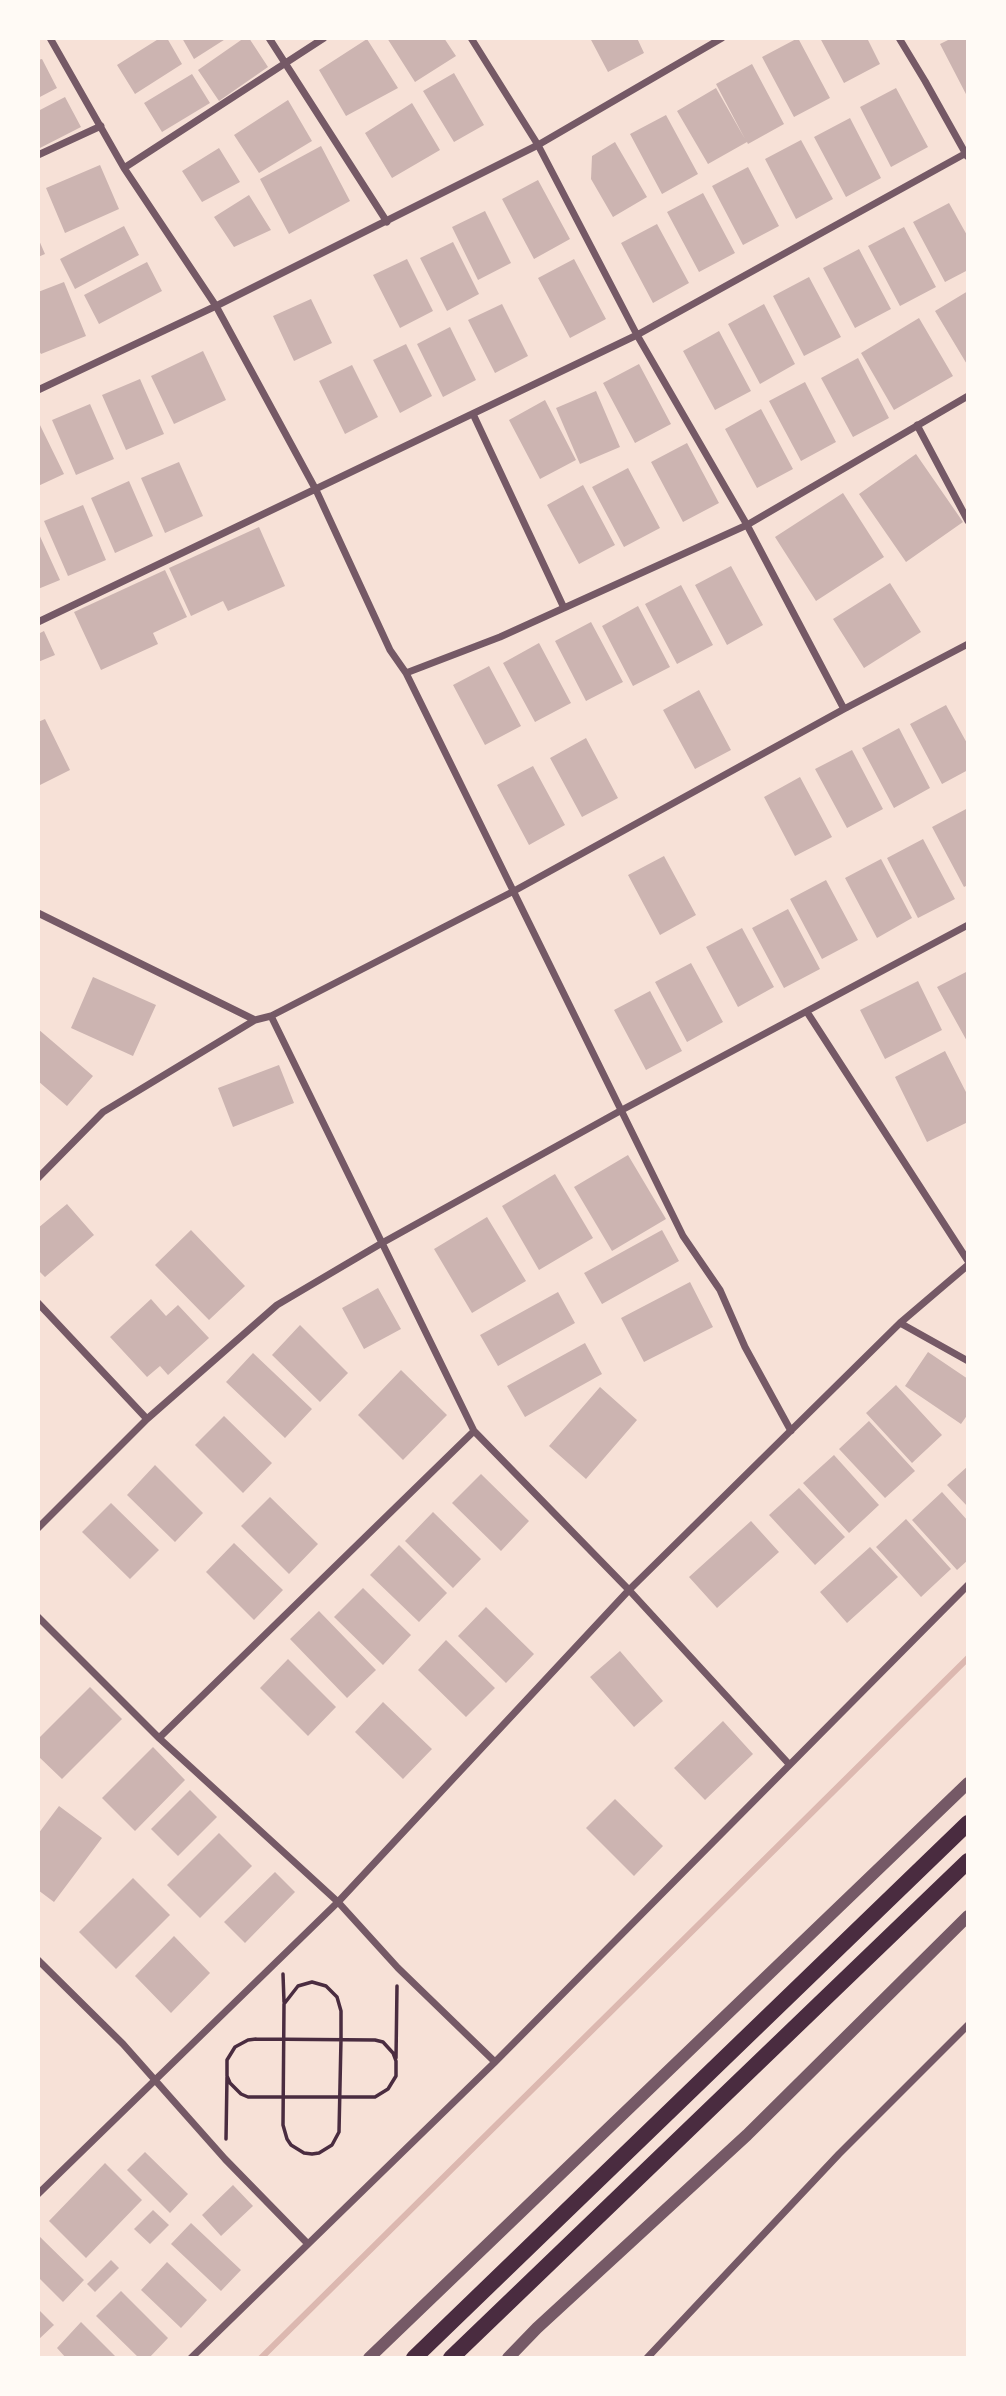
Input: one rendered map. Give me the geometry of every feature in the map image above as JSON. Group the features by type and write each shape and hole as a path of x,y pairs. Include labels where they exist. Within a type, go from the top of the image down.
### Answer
{"highway":[{"path":"414,2357 968,1823"},
{"path":"451,2357 968,1861"}],"street":[{"path":"50,38 124,168 216,306 316,491 390,650 406,673 683,1236 720,1290 746,1347 791,1431"},
{"path":"269,38 387,222"},
{"path":"124,168 324,38"},
{"path":"471,38 538,145 637,335 747,525 844,709"},
{"path":"38,390 216,306 538,145 722,38"},
{"path":"38,622 637,335 967,154 899,38"},
{"path":"38,155 101,126"},
{"path":"406,673 500,637 747,525 968,396"},
{"path":"473,414 564,608"},
{"path":"917,425 964,506 968,521"},
{"path":"38,1178 103,1112 255,1020 271,1016 514,891 844,709 968,644"},
{"path":"38,913 255,1020"},
{"path":"38,1528 147,1419 276,1306 382,1243 620,1111 968,925"},
{"path":"38,2194 338,1902 629,1590 900,1323 968,1263 807,1012"},
{"path":"271,1016 474,1431 629,1590 788,1763"},
{"path":"38,1303 147,1419"},
{"path":"900,1323 968,1362"},
{"path":"159,1738 474,1431"},
{"path":"191,2357 495,2062 788,1763 968,1585"},
{"path":"38,1617 159,1738 338,1902 398,1968 495,2062"},
{"path":"369,2357 968,1783"},
{"path":"508,2357 747,2135 968,1916"},
{"path":"38,1960 155,2080 225,2159 308,2244"},
{"path":"647,2357 839,2154 968,2025"}],"path":[{"path":"282,1955 283,2125 286,2140 297,2150 312,2154 326,2150 336,2139 340,2125 340,2004 326,1986 312,1982 304,1983 292,1991 284,2004"},
{"path":"227,2076 235,2089 248,2097 368,2098 382,2094 396,2076 398,1968"},
{"path":"225,2159 228,2060 235,2047 241,2043 256,2039 368,2039 383,2042 396,2060"}],"building":[{"path":"160,38 167,38 182,64 135,94 117,65"},
{"path":"182,38 227,38 194,59"},
{"path":"244,38 249,38 268,67 219,101 198,70"},
{"path":"387,38 444,38 456,56 415,82"},
{"path":"590,38 637,38 644,53 608,72"},
{"path":"798,38 830,98 794,117 762,57"},
{"path":"820,38 867,38 880,64 844,83"},
{"path":"952,38 968,38 968,98 940,44"},
{"path":"367,39 398,88 346,116 319,70"},
{"path":"42,59 57,88 38,98 38,60"},
{"path":"752,64 784,124 708,164 677,111 716,88 745,139 716,84"},
{"path":"454,73 484,125 454,142 423,91"},
{"path":"192,74 210,103 162,132 144,103"},
{"path":"896,88 928,147 891,167 860,107"},
{"path":"65,97 81,127 38,149 38,111"},
{"path":"288,100 312,141 259,173 234,135"},
{"path":"412,103 440,150 392,178 365,133"},
{"path":"666,115 698,174 662,194 630,134"},
{"path":"850,118 881,178 846,197 814,137"},
{"path":"801,140 833,199 796,219 765,159"},
{"path":"615,142 647,197 613,217 591,179 592,156"},
{"path":"321,146 350,201 289,234 260,179"},
{"path":"219,148 240,182 202,202 182,171"},
{"path":"100,165 119,209 65,233 46,188"},
{"path":"748,167 779,226 743,245 712,186"},
{"path":"538,180 570,239 534,259 502,199"},
{"path":"703,193 735,253 699,272 667,212"},
{"path":"249,195 271,230 234,247 214,217"},
{"path":"949,203 968,237 968,270 945,282 913,222"},
{"path":"485,211 511,263 478,280 452,227"},
{"path":"657,224 689,283 653,303 621,243"},
{"path":"124,226 139,255 75,289 60,259"},
{"path":"904,227 936,287 900,306 868,246"},
{"path":"38,238 45,254 38,257"},
{"path":"453,242 479,294 447,311 420,258"},
{"path":"859,249 891,309 855,328 823,268"},
{"path":"407,259 433,311 400,328 373,275"},
{"path":"574,259 606,319 570,338 538,278"},
{"path":"147,262 162,291 99,324 84,295"},
{"path":"809,277 841,337 804,356 773,296"},
{"path":"64,282 86,336 41,354 38,349 38,292"},
{"path":"968,291 968,366 935,311"},
{"path":"311,299 332,343 294,361 273,316"},
{"path":"502,304 528,356 495,373 468,320"},
{"path":"764,304 795,364 760,384 728,324"},
{"path":"919,318 953,376 894,410 861,353"},
{"path":"450,327 476,380 443,397 417,344"},
{"path":"719,331 751,391 715,410 683,351"},
{"path":"406,344 432,396 400,413 373,360"},
{"path":"203,351 226,400 174,424 151,376"},
{"path":"858,358 889,418 853,437 821,378"},
{"path":"639,364 671,424 635,443 603,383"},
{"path":"352,365 378,417 345,434 319,381"},
{"path":"140,379 164,434 126,450 102,395"},
{"path":"805,382 836,442 801,461 769,401"},
{"path":"596,391 620,447 580,464 556,408"},
{"path":"545,400 576,460 540,479 509,420"},
{"path":"90,404 114,459 76,475 52,420"},
{"path":"761,409 793,469 757,488 725,429"},
{"path":"38,421 64,474 38,486"},
{"path":"687,443 719,503 683,522 651,462"},
{"path":"916,454 963,522 906,562 859,494"},
{"path":"179,462 203,516 165,533 141,478"},
{"path":"628,468 660,528 624,547 592,487"},
{"path":"129,481 153,536 115,553 91,498"},
{"path":"583,485 615,545 579,564 547,505"},
{"path":"843,493 884,557 816,601 775,537"},
{"path":"83,505 106,560 68,576 44,521"},
{"path":"259,527 285,586 228,611 223,601 191,616 169,568"},
{"path":"38,532 60,580 38,589"},
{"path":"731,566 763,625 727,645 695,585"},
{"path":"165,570 187,617 153,633 158,644 101,670 74,612"},
{"path":"890,583 921,632 864,668 833,619"},
{"path":"681,585 713,645 677,664 645,604"},
{"path":"638,606 670,667 633,686 602,626"},
{"path":"591,622 623,682 586,701 555,641"},
{"path":"44,631 55,655 38,662 38,634"},
{"path":"539,643 571,703 535,722 503,663"},
{"path":"489,666 521,726 485,745 453,685"},
{"path":"699,690 731,750 695,769 663,710"},
{"path":"946,705 968,745 968,770 942,784 910,724"},
{"path":"45,719 70,770 38,786 38,722"},
{"path":"899,728 930,788 894,808 862,748"},
{"path":"586,738 618,798 582,817 550,758"},
{"path":"852,750 883,809 847,828 815,769"},
{"path":"533,766 565,825 529,845 497,785"},
{"path":"800,777 832,837 795,856 764,797"},
{"path":"968,808 968,885 964,887 932,827"},
{"path":"923,839 955,899 918,918 887,858"},
{"path":"664,856 696,915 660,935 628,875"},
{"path":"881,859 912,918 877,938 845,878"},
{"path":"826,880 858,940 822,959 790,899"},
{"path":"788,909 820,969 784,988 752,928"},
{"path":"742,928 774,987 738,1007 706,947"},
{"path":"691,963 723,1022 687,1042 655,982"},
{"path":"968,971 968,1043 937,987"},
{"path":"93,977 156,1005 133,1056 71,1028"},
{"path":"918,981 942,1030 885,1059 860,1010"},
{"path":"650,991 682,1051 646,1070 614,1010"},
{"path":"38,1029 93,1076 67,1106 38,1081"},
{"path":"945,1051 968,1096 968,1122 927,1142 895,1077"},
{"path":"279,1065 294,1103 233,1127 218,1088"},
{"path":"628,1155 666,1219 612,1251 574,1187"},
{"path":"555,1174 593,1238 539,1270 502,1206"},
{"path":"67,1204 94,1235 45,1277 38,1270 38,1228"},
{"path":"487,1217 526,1281 472,1313 434,1249"},
{"path":"191,1230 245,1286 209,1320 155,1265"},
{"path":"662,1230 679,1261 602,1304 584,1273"},
{"path":"690,1282 713,1327 644,1362 621,1318"},
{"path":"378,1288 401,1329 364,1349 342,1308"},
{"path":"558,1292 575,1323 498,1366 480,1335"},
{"path":"151,1299 166,1316 178,1305 209,1338 168,1375 160,1366 147,1377 110,1337"},
{"path":"300,1325 348,1373 320,1402 272,1355"},
{"path":"585,1343 602,1374 525,1417 507,1386"},
{"path":"928,1352 968,1379 968,1414 961,1424 905,1386"},
{"path":"253,1353 312,1409 285,1438 226,1382"},
{"path":"401,1370 447,1415 403,1460 358,1415"},
{"path":"896,1385 942,1435 912,1463 866,1413"},
{"path":"600,1387 637,1420 586,1479 549,1446"},
{"path":"224,1416 272,1463 243,1493 195,1445"},
{"path":"869,1421 915,1471 885,1498 839,1449"},
{"path":"834,1455 879,1505 849,1533 803,1483"},
{"path":"155,1465 203,1513 175,1542 127,1495"},
{"path":"968,1466 968,1507 947,1485"},
{"path":"481,1474 529,1521 501,1551 452,1503"},
{"path":"799,1488 845,1537 815,1565 769,1515"},
{"path":"942,1492 968,1521 968,1560 957,1570 912,1520"},
{"path":"270,1497 318,1544 289,1574 241,1526"},
{"path":"111,1503 159,1550 130,1579 82,1532"},
{"path":"433,1512 481,1559 453,1588 405,1541"},
{"path":"906,1519 951,1569 921,1597 876,1547"},
{"path":"751,1521 779,1552 717,1608 689,1577"},
{"path":"234,1543 283,1590 254,1620 206,1572"},
{"path":"399,1545 447,1593 419,1622 370,1575"},
{"path":"870,1547 898,1577 847,1623 820,1592"},
{"path":"363,1588 411,1635 383,1665 334,1617"},
{"path":"486,1607 534,1654 506,1683 458,1636"},
{"path":"319,1611 376,1670 347,1698 290,1639"},
{"path":"446,1640 495,1688 466,1717 418,1670"},
{"path":"620,1651 663,1701 634,1727 590,1677"},
{"path":"288,1659 336,1707 308,1736 260,1688"},
{"path":"90,1687 122,1719 62,1779 38,1756 38,1739"},
{"path":"383,1702 432,1749 403,1779 355,1732"},
{"path":"723,1721 753,1754 705,1800 674,1768"},
{"path":"153,1747 185,1780 135,1831 102,1798"},
{"path":"190,1790 217,1817 178,1856 151,1829"},
{"path":"615,1799 663,1846 634,1876 586,1828"},
{"path":"59,1806 102,1838 54,1902 38,1890 38,1834"},
{"path":"219,1833 252,1866 200,1918 167,1885"},
{"path":"275,1872 295,1892 245,1943 224,1922"},
{"path":"133,1878 170,1915 116,1969 79,1932"},
{"path":"174,1936 210,1973 171,2013 135,1976"},
{"path":"145,2152 188,2194 170,2213 127,2170"},
{"path":"105,2163 142,2200 86,2258 49,2221"},
{"path":"233,2185 253,2206 221,2236 202,2215"},
{"path":"153,2210 169,2225 150,2244 134,2229"},
{"path":"191,2223 241,2270 221,2291 171,2244"},
{"path":"38,2235 84,2280 63,2302 38,2277"},
{"path":"111,2260 119,2268 95,2292 87,2284"},
{"path":"167,2262 207,2300 181,2328 141,2290"},
{"path":"121,2291 168,2338 149,2358 139,2358 96,2316"},
{"path":"38,2309 54,2325 38,2340"},
{"path":"81,2322 117,2358 66,2358 57,2348"}],"waterway":[{"path":"261,2358 968,1658"}]}
